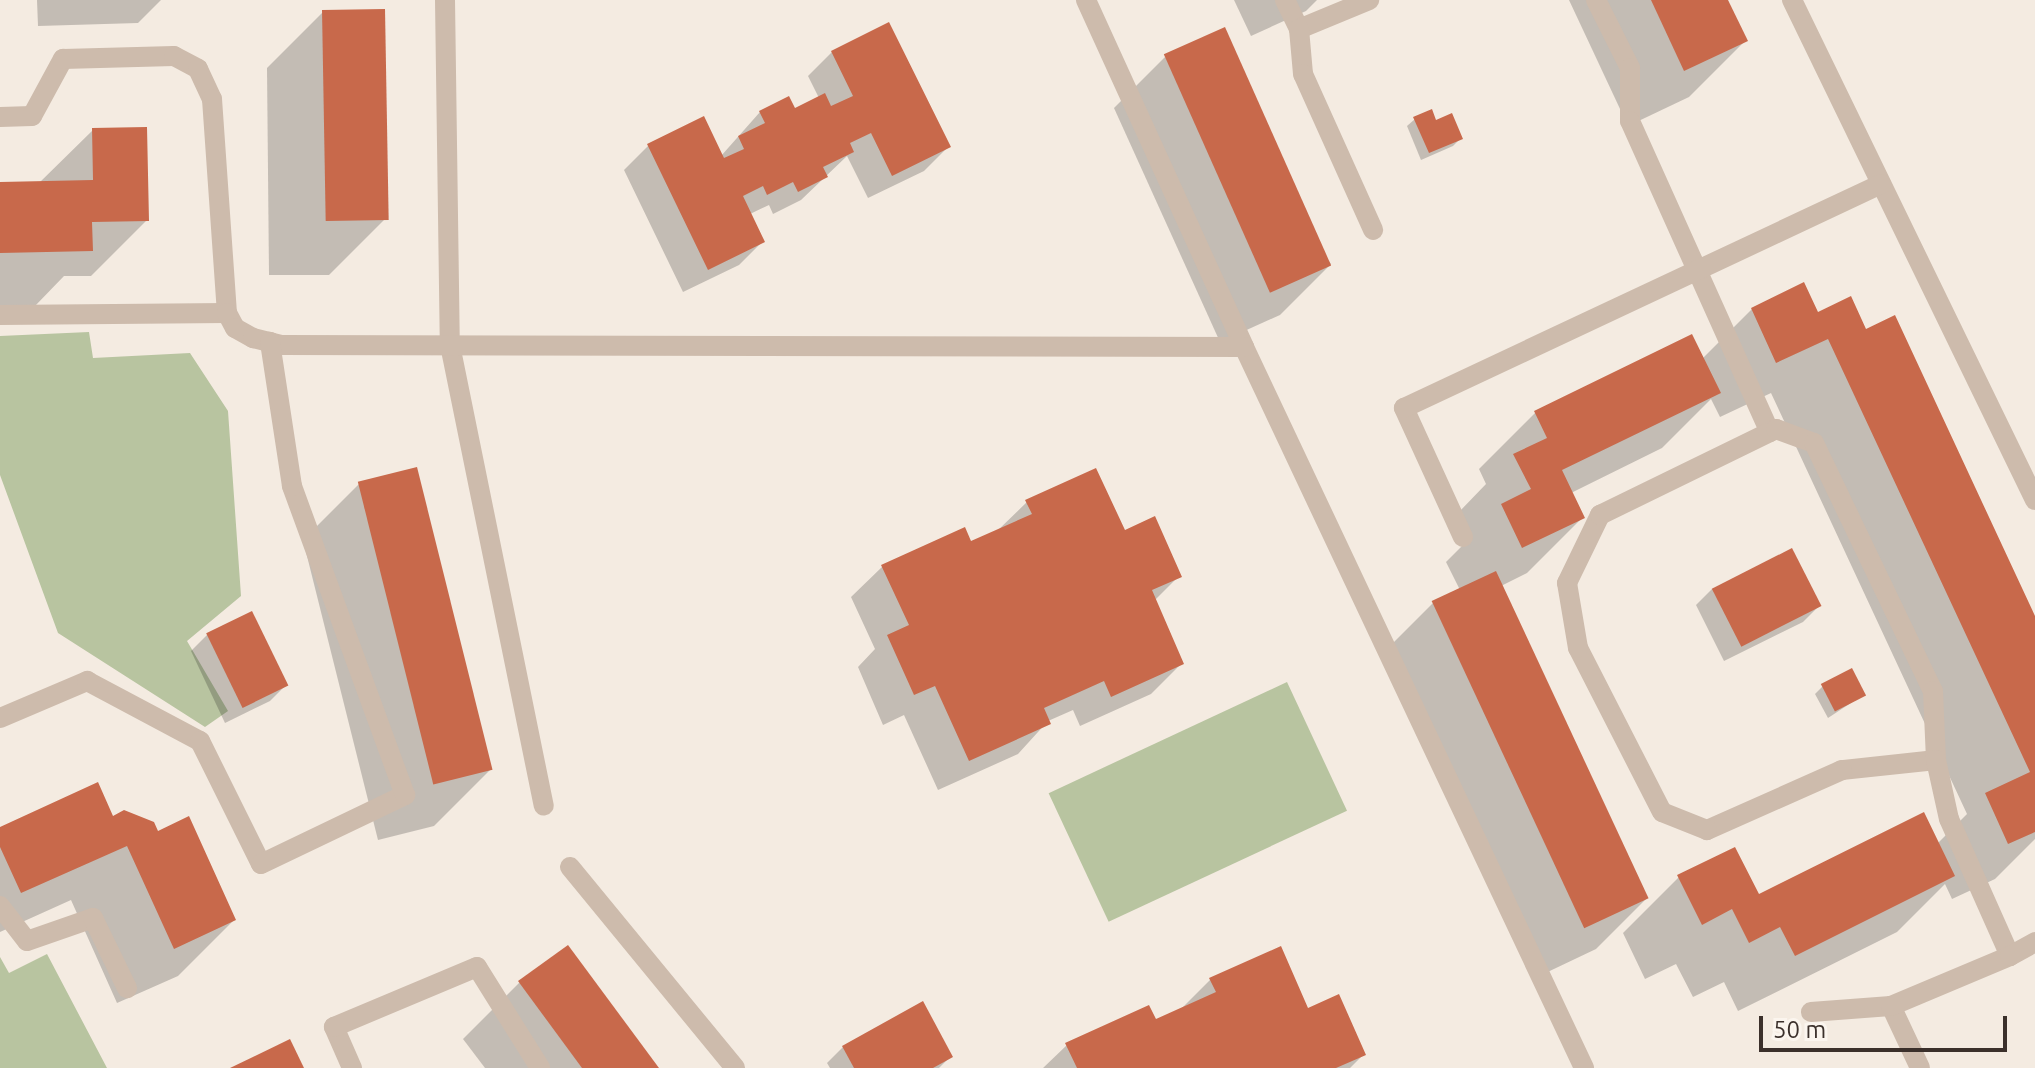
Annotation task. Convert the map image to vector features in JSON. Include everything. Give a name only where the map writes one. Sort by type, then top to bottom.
[{"type":"lane","points":[[445,0],[450,345],[544,806]]},
{"type":"lane","points":[[1086,0],[1244,347],[1584,1068]]},
{"type":"lane","points":[[1285,0],[1299,29],[1303,74],[1373,230]]},
{"type":"lane","points":[[1299,29],[1369,0]]},
{"type":"lane","points":[[1596,0],[1630,68],[1630,121],[1770,432]]},
{"type":"lane","points":[[1792,0],[2035,500]]},
{"type":"lane","points":[[0,117],[32,116],[63,59],[174,56],[198,69],[212,99],[227,313],[235,328],[253,338],[270,342],[1244,347]]},
{"type":"lane","points":[[1463,537],[1404,408],[1881,184]]},
{"type":"lane","points":[[0,315],[227,313]]},
{"type":"lane","points":[[0,718],[87,681],[200,741],[261,864],[405,795],[292,486],[270,342]]},
{"type":"lane","points":[[1936,760],[1842,770],[1707,830],[1662,812],[1578,648],[1567,583],[1600,515],[1776,429],[1814,443],[1933,691],[1936,760],[1949,819],[2010,956]]},
{"type":"lane","points":[[570,867],[735,1068]]},
{"type":"lane","points":[[0,906],[27,941],[93,918],[127,988]]},
{"type":"lane","points":[[1811,1012],[1891,1006],[2010,956],[2035,942]]},
{"type":"lane","points":[[352,1068],[334,1027],[477,967],[540,1068]]},
{"type":"lane","points":[[1891,1006],[1920,1068]]},
{"type":"green space","points":[[89,332],[93,358],[190,353],[228,411],[241,596],[187,641],[228,711],[205,727],[58,633],[0,475],[0,336]]},
{"type":"green space","points":[[1287,682],[1347,811],[1109,922],[1049,793]]},
{"type":"green space","points":[[47,954],[107,1068],[0,1068],[0,957],[9,973]]},
{"type":"building","points":[[1651,0],[1728,0],[1748,41],[1684,71]]},
{"type":"building","points":[[385,9],[389,220],[326,221],[322,10]]},
{"type":"building","points":[[889,22],[951,147],[892,176],[871,133],[850,143],[854,152],[823,167],[828,177],[798,192],[793,182],[767,195],[763,186],[743,196],[765,242],[708,270],[647,144],[704,116],[724,158],[744,149],[738,136],[765,123],[759,111],[789,96],[795,108],[825,93],[831,106],[853,96],[831,51]]},
{"type":"building","points":[[1225,27],[1331,265],[1270,293],[1164,54]]},
{"type":"building","points":[[1432,109],[1436,120],[1452,113],[1463,139],[1429,153],[1413,117]]},
{"type":"building","points":[[147,127],[149,221],[92,222],[93,251],[0,253],[0,182],[93,180],[92,128]]},
{"type":"building","points":[[1804,282],[1818,312],[1851,296],[1866,329],[1895,315],[2035,616],[2035,832],[2008,844],[1985,793],[2030,772],[1828,339],[1776,363],[1751,308]]},
{"type":"building","points":[[1692,334],[1721,393],[1562,470],[1585,518],[1522,548],[1501,504],[1531,489],[1513,454],[1547,438],[1534,411]]},
{"type":"building","points":[[417,467],[492,770],[433,784],[358,482]]},
{"type":"building","points":[[1096,468],[1125,530],[1155,516],[1182,577],[1152,590],[1184,664],[1111,697],[1104,681],[1044,708],[1051,724],[969,761],[935,686],[914,695],[887,635],[909,625],[881,565],[965,527],[971,541],[1032,514],[1025,500]]},
{"type":"building","points":[[1792,548],[1822,606],[1741,647],[1712,589]]},
{"type":"building","points":[[1496,571],[1649,898],[1584,928],[1432,601]]},
{"type":"building","points":[[252,611],[288,686],[243,708],[206,633]]},
{"type":"building","points":[[1852,668],[1866,696],[1835,712],[1821,684]]},
{"type":"building","points":[[98,782],[113,816],[124,810],[154,822],[158,831],[189,816],[236,920],[174,949],[127,846],[21,893],[0,847],[0,827]]},
{"type":"building","points":[[1924,812],[1955,876],[1795,956],[1780,927],[1749,943],[1732,909],[1702,925],[1677,875],[1735,847],[1759,894]]},
{"type":"building","points":[[568,945],[659,1068],[582,1068],[518,981]]},
{"type":"building","points":[[1281,946],[1308,1008],[1339,994],[1366,1055],[1336,1068],[1077,1068],[1065,1043],[1149,1005],[1156,1019],[1216,992],[1209,978]]},
{"type":"building","points":[[923,1001],[953,1057],[933,1068],[854,1068],[842,1046]]},
{"type":"building","points":[[290,1039],[304,1068],[230,1068]]}]
